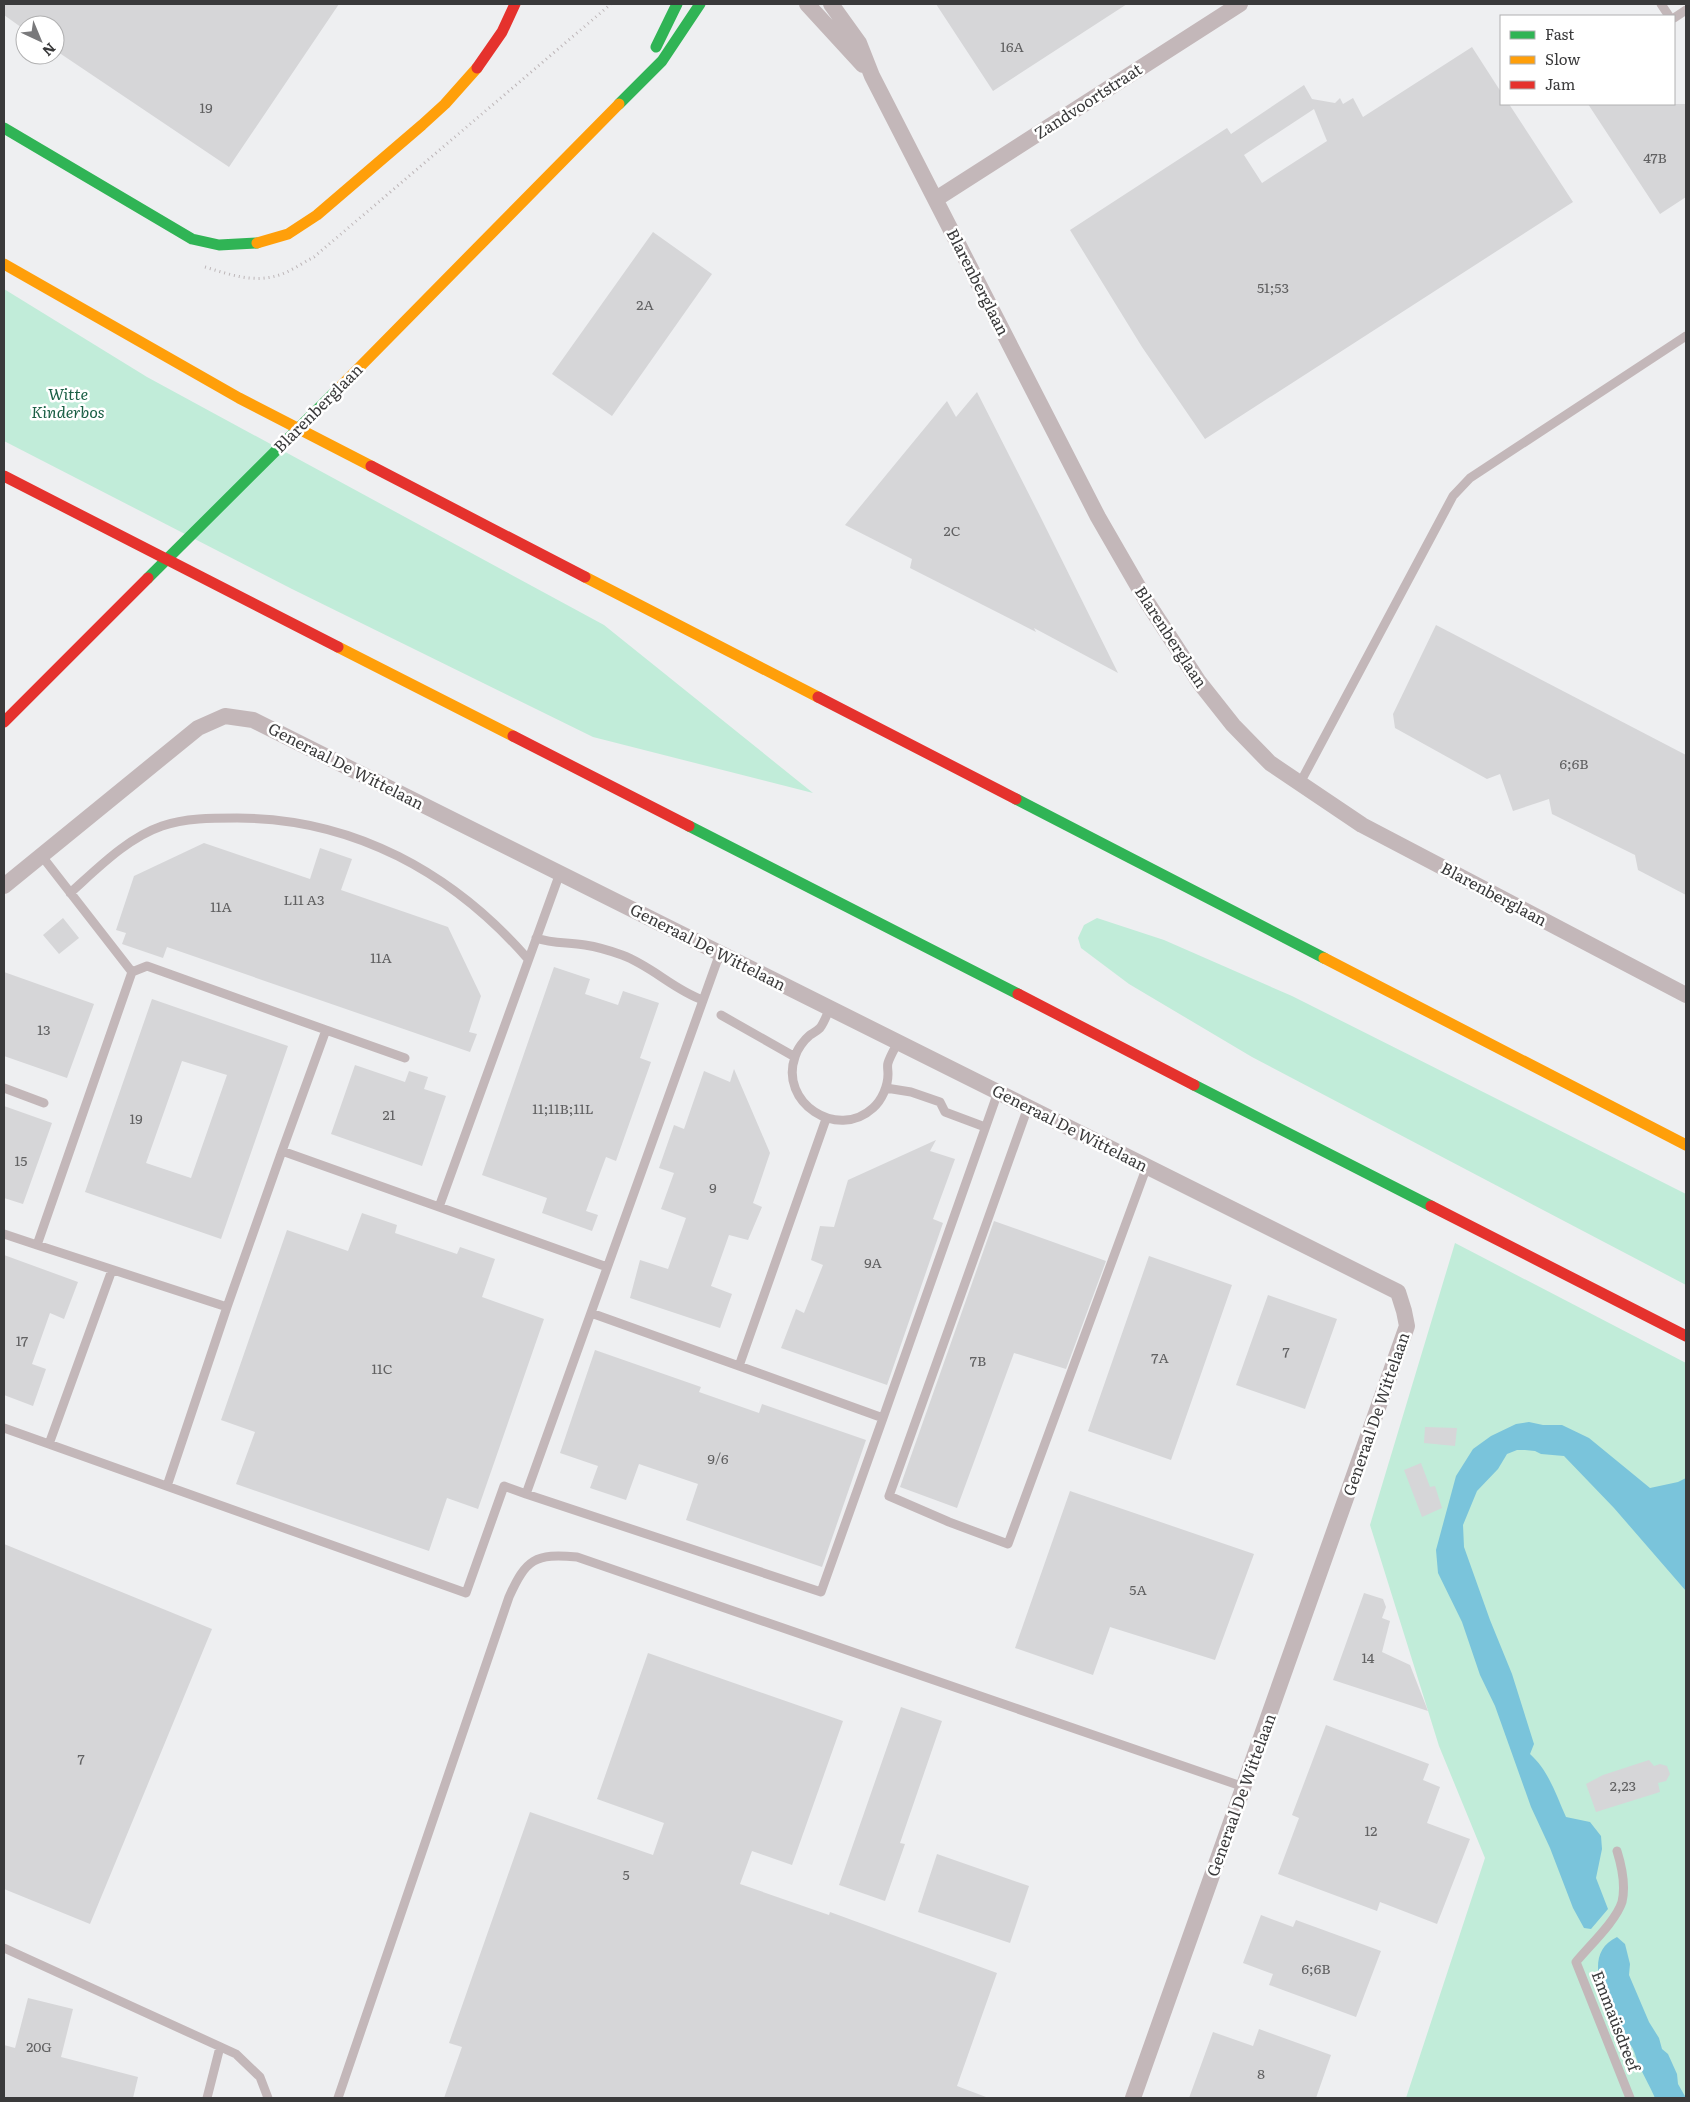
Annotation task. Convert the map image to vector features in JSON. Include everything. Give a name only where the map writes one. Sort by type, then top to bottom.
[{"type":"main road","points":[[4,128],[172,229],[199,242],[225,246],[253,244],[279,238],[306,222],[429,119],[472,76],[494,46],[515,4]]},
{"type":"main road","name":"Blarenberglaan","points":[[630,92],[652,55],[677,4]]},
{"type":"main road","name":"Blarenberglaan","points":[[4,722],[346,381],[662,61],[700,4]]},
{"type":"main road","points":[[4,264],[239,398],[1686,1145]]},
{"type":"main road","points":[[4,476],[1686,1336]]},
{"type":"street","name":"Blarenberglaan","points":[[807,4],[872,76]]},
{"type":"street","name":"Blarenberglaan","points":[[832,4],[859,43],[872,76],[1098,517],[1147,602],[1199,682],[1233,725],[1270,763],[1362,825],[1686,995]]},
{"type":"street","name":"Zandvoortstraat","points":[[936,199],[1240,4]]},
{"type":"street","name":"Generaal De Wittelaan","points":[[4,886],[198,728],[225,716],[253,720],[1398,1292],[1407,1326],[1133,2098]]},
{"type":"lane","points":[[1661,4],[1668,15]]},
{"type":"lane","points":[[1675,17],[1686,10]]},
{"type":"lane","points":[[1300,784],[1453,496],[1478,472],[1686,336]]},
{"type":"lane","points":[[70,893],[100,866],[135,840],[162,826],[192,820],[222,818],[282,821],[342,833],[409,861],[458,892],[483,912],[528,959]]},
{"type":"lane","points":[[41,856],[132,972]]},
{"type":"lane","points":[[439,1207],[560,873]]},
{"type":"lane","points":[[536,938],[550,942],[585,945],[624,956],[657,972],[689,995],[703,1000]]},
{"type":"lane","points":[[526,1494],[720,953]]},
{"type":"lane","points":[[37,1245],[132,972],[147,966],[405,1058]]},
{"type":"lane","points":[[830,1008],[820,1029],[809,1036],[795,1056],[793,1076],[797,1094],[810,1109],[826,1119],[851,1120],[873,1108],[886,1088],[889,1076],[888,1063],[898,1042]]},
{"type":"lane","points":[[721,1015],[795,1056]]},
{"type":"lane","points":[[167,1486],[227,1307],[326,1030]]},
{"type":"lane","points":[[4,1088],[44,1103]]},
{"type":"lane","points":[[886,1088],[911,1092],[940,1102],[945,1112],[985,1127]]},
{"type":"lane","points":[[4,1428],[466,1593],[504,1486],[821,1592],[998,1092]]},
{"type":"lane","points":[[1028,1107],[889,1496],[949,1522],[1008,1544],[1148,1166]]},
{"type":"lane","points":[[739,1366],[826,1119]]},
{"type":"lane","points":[[282,1152],[607,1267]]},
{"type":"lane","points":[[4,1234],[227,1307]]},
{"type":"lane","points":[[49,1444],[112,1270]]},
{"type":"lane","points":[[590,1313],[883,1418]]},
{"type":"lane","points":[[338,2098],[509,1597],[520,1573],[535,1560],[557,1555],[577,1557],[1244,1787]]},
{"type":"lane","name":"Emmaüsdreef","points":[[1618,1851],[1624,1873],[1622,1902],[1614,1917],[1576,1962],[1630,2098]]},
{"type":"lane","points":[[4,1948],[236,2054],[260,2077],[268,2098]]},
{"type":"lane","points":[[207,2098],[220,2047]]},
{"type":"path","points":[[202,267],[260,280],[283,274],[314,257],[611,4]]},
{"type":"green space","name":"Witte Kinderbos","points":[[4,289],[147,377],[604,625],[813,793],[593,737],[292,589],[4,441]]},
{"type":"green space","points":[[1097,918],[1164,940],[1292,996],[1686,1194],[1686,1285],[1252,1057],[1129,984],[1081,948],[1078,938],[1084,925]]},
{"type":"green space","points":[[1455,1243],[1686,1363],[1686,2098],[1406,2098],[1485,1858],[1439,1746],[1370,1525]]},
{"type":"water","points":[[1529,1422],[1543,1425],[1562,1425],[1589,1438],[1650,1488],[1678,1482],[1686,1478],[1686,1591],[1614,1508],[1564,1456],[1541,1454],[1525,1450],[1517,1450],[1507,1454],[1498,1469],[1477,1491],[1463,1525],[1464,1547],[1512,1674],[1534,1744],[1530,1754],[1547,1776],[1566,1817],[1590,1822],[1601,1836],[1602,1849],[1596,1878],[1608,1909],[1591,1929],[1584,1928],[1573,1908],[1550,1848],[1531,1807],[1495,1706],[1480,1675],[1462,1622],[1438,1573],[1436,1550],[1456,1476],[1473,1449],[1491,1436],[1516,1424]]},
{"type":"water","points":[[1617,1937],[1625,1944],[1630,1964],[1629,1975],[1649,2022],[1659,2038],[1662,2049],[1668,2054],[1677,2074],[1678,2084],[1686,2098],[1655,2098],[1633,2049],[1609,2007],[1602,1990],[1599,1959],[1604,1947]]},
{"type":"building","points":[[4,4],[339,4],[229,167],[65,57],[65,15],[15,15],[15,23],[4,15]]},
{"type":"building","points":[[936,4],[1127,4],[993,91]]},
{"type":"building","points":[[1472,47],[1500,90],[1500,105],[1510,105],[1573,202],[1205,439],[1142,347],[1070,230],[1227,128],[1231,134],[1304,85],[1312,99],[1335,103],[1340,98],[1343,104],[1353,98],[1363,117]],"holes":[[[1314,109],[1327,141],[1262,183],[1244,155]]]},
{"type":"building","points":[[1686,104],[1686,197],[1660,214],[1589,105]]},
{"type":"building","points":[[653,232],[712,274],[612,416],[552,374]]},
{"type":"building","points":[[977,392],[1118,673],[1034,628],[1036,632],[910,568],[912,559],[845,525],[947,401],[956,417]]},
{"type":"building","points":[[1436,625],[1686,755],[1686,895],[1638,870],[1635,855],[1552,814],[1549,799],[1513,811],[1500,774],[1487,779],[1395,728],[1393,714]]},
{"type":"building","points":[[204,843],[310,879],[320,848],[352,859],[341,890],[448,927],[481,996],[469,1032],[477,1034],[470,1052],[167,947],[163,958],[122,944],[126,933],[116,930],[134,876]]},
{"type":"building","points":[[63,918],[79,938],[59,954],[43,935]]},
{"type":"building","points":[[554,967],[590,979],[585,994],[618,1005],[623,991],[659,1003],[640,1058],[651,1062],[616,1161],[606,1157],[586,1211],[598,1215],[592,1231],[542,1213],[547,1198],[482,1175]]},
{"type":"building","points":[[4,972],[94,1004],[67,1078],[4,1056]]},
{"type":"building","points":[[152,999],[288,1046],[221,1239],[85,1192]],"holes":[[[182,1061],[227,1075],[191,1178],[146,1163]]]},
{"type":"building","points":[[355,1065],[405,1082],[409,1071],[428,1077],[424,1089],[446,1096],[422,1166],[331,1134]]},
{"type":"building","points":[[734,1069],[770,1153],[753,1203],[762,1207],[748,1240],[729,1235],[711,1286],[732,1294],[720,1328],[630,1298],[640,1260],[668,1269],[686,1218],[661,1209],[674,1173],[659,1168],[674,1125],[684,1129],[704,1071],[730,1082]]},
{"type":"building","points":[[4,1106],[52,1123],[23,1204],[4,1198]]},
{"type":"building","points":[[936,1140],[930,1151],[955,1159],[933,1219],[943,1223],[887,1385],[781,1348],[796,1309],[804,1313],[823,1265],[811,1260],[820,1226],[834,1227],[848,1180]]},
{"type":"building","points":[[362,1213],[397,1225],[395,1233],[457,1254],[460,1247],[495,1259],[482,1297],[544,1319],[478,1509],[447,1498],[429,1551],[236,1484],[255,1432],[221,1420],[287,1230],[348,1251]]},
{"type":"building","points":[[994,1221],[1106,1261],[1066,1369],[1014,1353],[957,1508],[900,1487]]},
{"type":"building","points":[[4,1255],[78,1282],[64,1319],[50,1313],[32,1364],[46,1369],[33,1406],[4,1395]]},
{"type":"building","points":[[1149,1256],[1232,1285],[1171,1460],[1088,1431]]},
{"type":"building","points":[[1268,1295],[1337,1319],[1305,1409],[1236,1385]]},
{"type":"building","points":[[595,1350],[701,1387],[699,1392],[759,1413],[762,1404],[866,1440],[822,1567],[686,1520],[698,1484],[639,1464],[626,1500],[590,1488],[598,1466],[560,1453]]},
{"type":"building","points":[[1425,1427],[1457,1428],[1455,1446],[1424,1443]]},
{"type":"building","points":[[1421,1463],[1430,1487],[1435,1486],[1442,1508],[1422,1517],[1404,1470]]},
{"type":"building","points":[[1070,1491],[1254,1554],[1215,1660],[1110,1627],[1093,1675],[1015,1648]]},
{"type":"building","points":[[4,1544],[212,1629],[90,1924],[4,1889]]},
{"type":"building","points":[[1364,1593],[1383,1599],[1386,1607],[1382,1618],[1390,1621],[1382,1652],[1410,1665],[1428,1711],[1333,1680]]},
{"type":"building","points":[[648,1653],[843,1721],[792,1865],[752,1851],[740,1884],[829,1915],[830,1912],[997,1973],[957,2086],[986,2098],[444,2098],[462,2047],[449,2043],[530,1812],[653,1855],[664,1823],[597,1799]]},
{"type":"building","points":[[901,1707],[942,1721],[900,1843],[905,1844],[885,1901],[839,1885]]},
{"type":"building","points":[[1326,1725],[1429,1764],[1423,1780],[1440,1787],[1427,1823],[1470,1839],[1437,1924],[1380,1902],[1377,1911],[1278,1874],[1299,1818],[1292,1815]]},
{"type":"building","points":[[1649,1760],[1654,1766],[1660,1764],[1667,1766],[1670,1774],[1666,1781],[1658,1783],[1660,1792],[1596,1812],[1586,1784],[1603,1775]]},
{"type":"building","points":[[937,1854],[1029,1886],[1010,1943],[918,1912]]},
{"type":"building","points":[[1261,1915],[1293,1927],[1296,1920],[1381,1951],[1356,2017],[1269,1985],[1273,1974],[1243,1963]]},
{"type":"building","points":[[28,1998],[73,2009],[61,2057],[138,2077],[133,2098],[4,2098],[4,2045],[15,2048]]},
{"type":"building","points":[[1259,2029],[1331,2055],[1316,2098],[1189,2098],[1213,2032],[1253,2046]]},
{"type":"traffic: fast","points":[[656,47],[677,4]]},
{"type":"traffic: fast","points":[[619,104],[662,61],[700,4]]},
{"type":"traffic: fast","points":[[4,128],[192,239],[219,245],[257,243]]},
{"type":"traffic: fast","points":[[148,578],[339,388]]},
{"type":"traffic: fast","points":[[1016,799],[1324,958]]},
{"type":"traffic: fast","points":[[689,826],[1018,994]]},
{"type":"traffic: fast","points":[[1194,1085],[1431,1206]]},
{"type":"traffic: slow","points":[[257,243],[288,234],[317,215],[445,104],[477,68]]},
{"type":"traffic: slow","points":[[339,388],[619,104]]},
{"type":"traffic: slow","points":[[4,264],[239,398],[371,466]]},
{"type":"traffic: slow","points":[[585,577],[818,697]]},
{"type":"traffic: slow","points":[[338,647],[513,736]]},
{"type":"traffic: slow","points":[[1324,958],[1686,1145]]},
{"type":"traffic: jam","points":[[477,68],[502,32],[515,4]]},
{"type":"traffic: jam","points":[[371,466],[585,577]]},
{"type":"traffic: jam","points":[[4,476],[338,647]]},
{"type":"traffic: jam","points":[[4,722],[148,578]]},
{"type":"traffic: jam","points":[[818,697],[1016,799]]},
{"type":"traffic: jam","points":[[513,736],[689,826]]},
{"type":"traffic: jam","points":[[1018,994],[1194,1085]]},
{"type":"traffic: jam","points":[[1431,1206],[1686,1336]]}]
